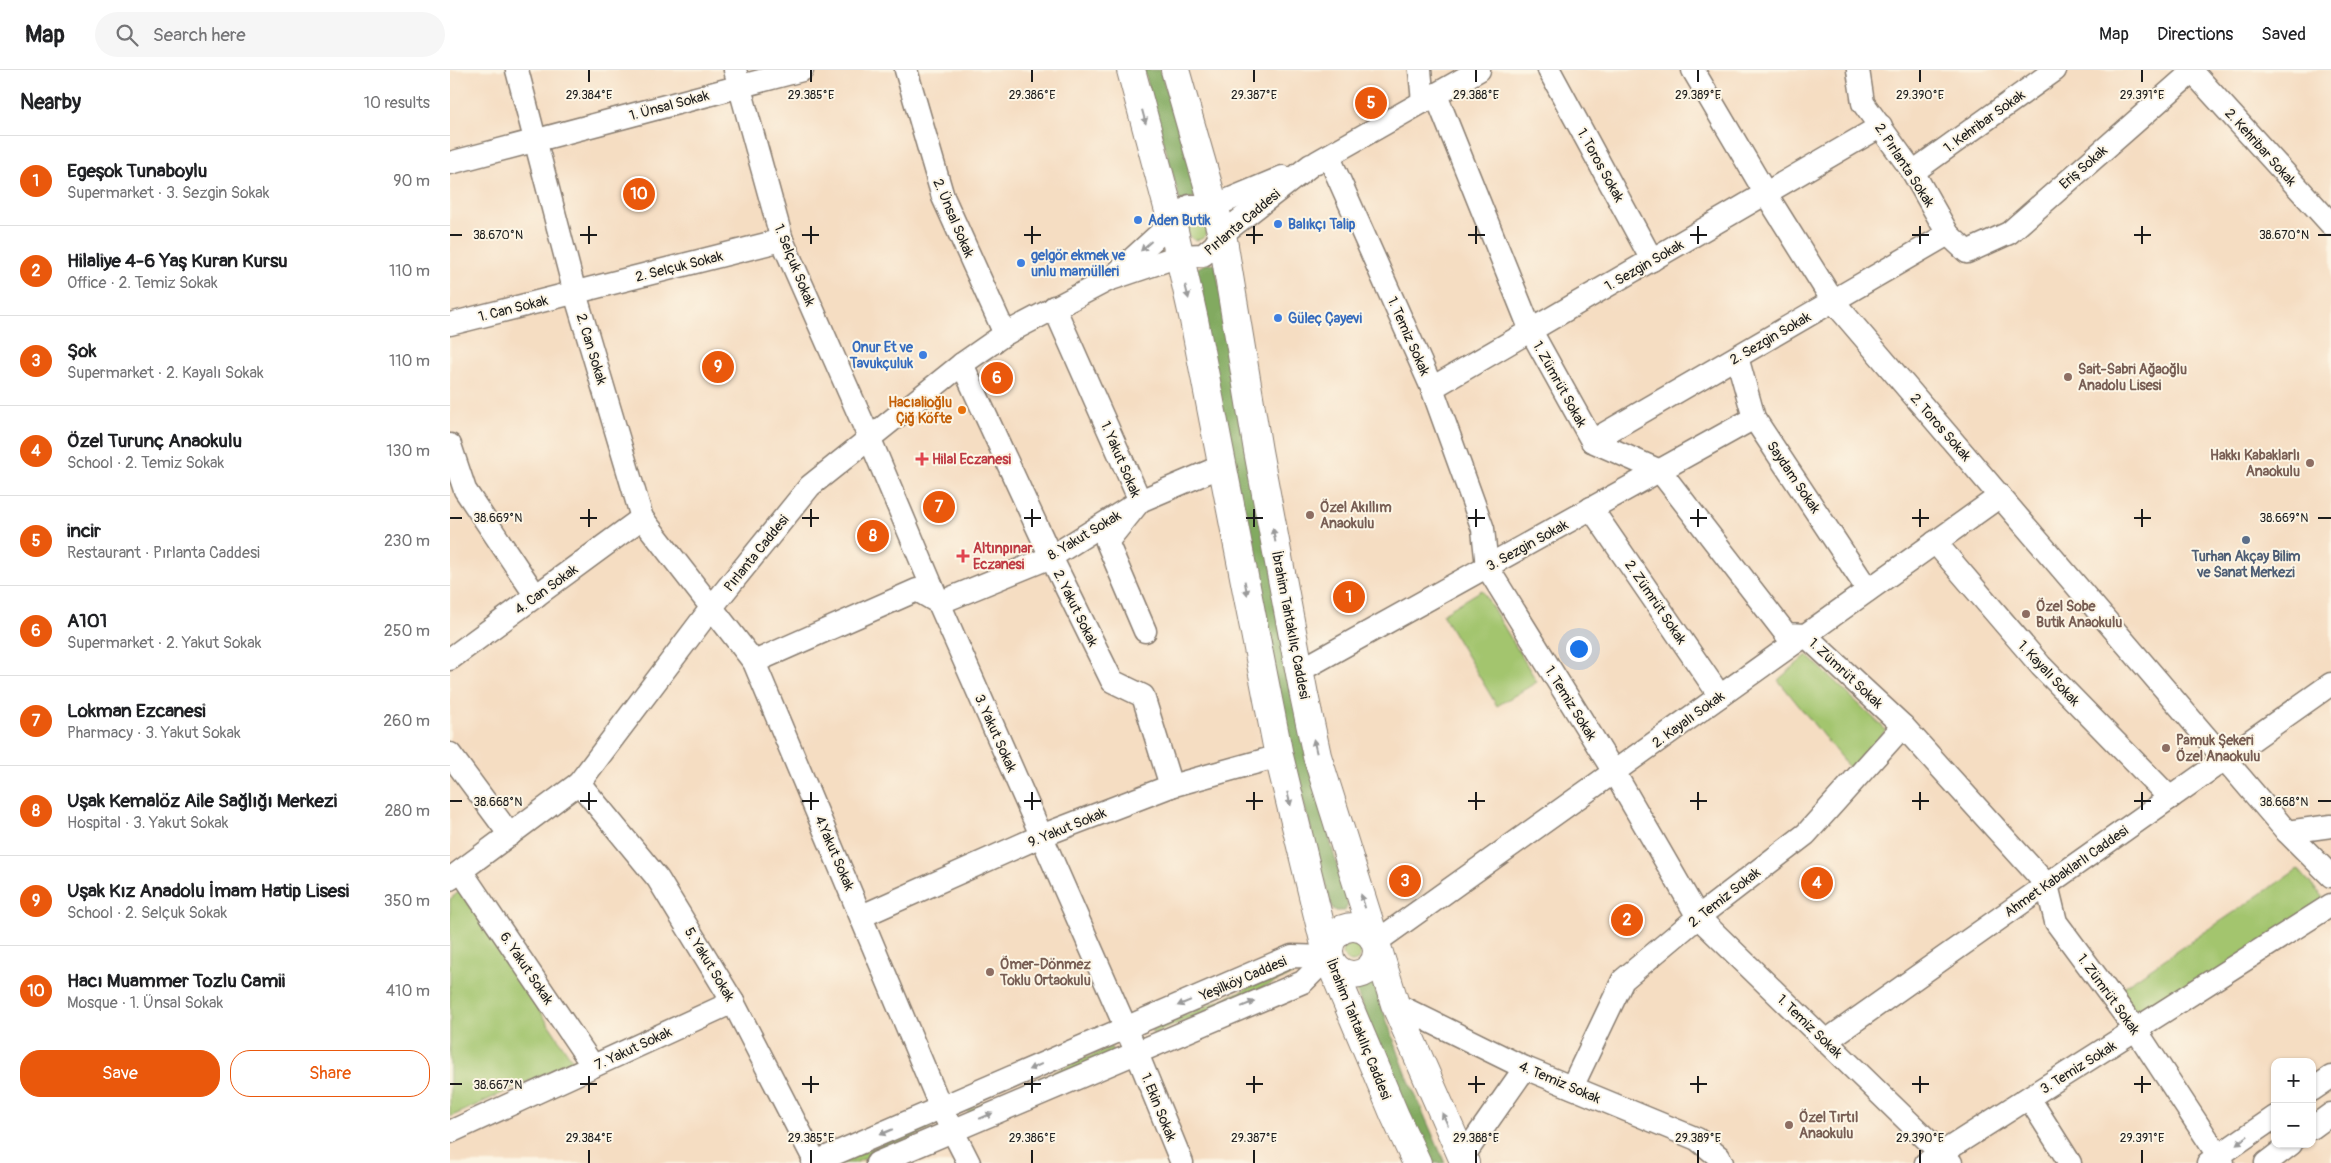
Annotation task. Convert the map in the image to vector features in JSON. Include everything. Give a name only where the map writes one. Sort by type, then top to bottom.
[{"type":"main road","name":"İbrahim Tahtakılıç Caddesi","points":[[1131,70],[1172,222],[1178,256],[1194,320],[1279,756],[1328,957],[1395,1116],[1417,1163]]},
{"type":"main road","name":"İbrahim Tahtakılıç Caddesi","points":[[1175,70],[1222,234],[1258,451],[1299,671],[1317,756],[1395,1004],[1463,1160]]},
{"type":"main road","points":[[1328,957],[1330,943],[1334,936],[1340,930],[1348,927],[1365,929],[1376,942]]},
{"type":"street","name":"2. Can Sokak","points":[[517,70],[575,293],[642,518],[712,607]]},
{"type":"street","name":"1. Ünsal Sokak","points":[[450,164],[536,141],[737,78],[802,70]]},
{"type":"street","name":"2. Ünsal Sokak","points":[[906,70],[943,197],[1005,334]]},
{"type":"street","name":"1. Zümrüt Sokak","points":[[1420,70],[1429,99],[1531,331],[1592,441],[1660,471],[1786,634],[1805,635],[1903,726],[2047,885],[2056,922],[2136,1030],[2216,1161]]},
{"type":"street","name":"Pırlanta Caddesi","points":[[1108,280],[1190,206],[1214,206],[1320,161],[1480,70]]},
{"type":"street","name":"1. Toros Sokak","points":[[1549,70],[1652,260]]},
{"type":"street","name":"2. Toros Sokak","points":[[1693,70],[1766,194],[1833,301],[2226,758],[2287,832],[2331,876]]},
{"type":"street","name":"2. Pırlanta Sokak","points":[[1858,70],[1863,103],[1913,172],[1948,234],[1967,252]]},
{"type":"street","name":"1. Kehribar Sokak","points":[[1913,172],[2055,70]]},
{"type":"street","name":"2. Kehribar Sokak","points":[[2191,71],[2329,220]]},
{"type":"street","name":"Eriş Sokak","points":[[1967,252],[2008,233],[2191,71]]},
{"type":"street","name":"1. Selçuk Sokak","points":[[737,78],[782,240],[869,437]]},
{"type":"street","name":"1. Sezgin Sokak","points":[[1432,388],[1881,126]]},
{"type":"street","name":"Pırlanta Caddesi","points":[[456,875],[579,783],[712,607],[810,486],[869,437],[962,364],[1005,334],[1054,307],[1108,280],[1178,256],[1203,255],[1214,246],[1222,234],[1320,161]]},
{"type":"street","name":"1. Temiz Sokak","points":[[1320,161],[1432,388],[1483,529],[1487,567],[1614,772],[1698,917],[1826,1041],[1939,1160]]},
{"type":"street","name":"2. Sezgin Sokak","points":[[1592,441],[1948,234]]},
{"type":"street","name":"2. Selçuk Sokak","points":[[575,293],[782,240]]},
{"type":"street","name":"1. Can Sokak","points":[[450,324],[575,293]]},
{"type":"street","name":"1. Yakut Sokak","points":[[1054,307],[1140,501],[1107,542],[1145,631]]},
{"type":"street","name":"Saydam Sokak","points":[[1737,357],[1754,418],[1868,590]]},
{"type":"street","name":"2. Yakut Sokak","points":[[962,364],[1051,557],[1112,681],[1144,696],[1171,786]]},
{"type":"street","name":"3. Sezgin Sokak","points":[[1299,671],[1754,418]]},
{"type":"street","name":"3. Yakut Sokak","points":[[869,437],[939,603],[1126,1028]]},
{"type":"street","points":[[450,445],[465,490],[536,596]]},
{"type":"street","name":"8. Yakut Sokak","points":[[939,603],[1051,557],[1140,501],[1222,466]]},
{"type":"street","name":"2. Kayalı Sokak","points":[[1376,942],[2000,496]]},
{"type":"street","name":"2. Zümrüt Sokak","points":[[1592,508],[1720,696]]},
{"type":"street","name":"4. Can Sokak","points":[[450,660],[642,518]]},
{"type":"street","name":"1. Kayalı Sokak","points":[[1935,542],[2041,666],[2170,798]]},
{"type":"street","points":[[754,662],[917,590],[939,603]]},
{"type":"street","name":"4.Yakut Sokak","points":[[712,607],[754,662],[942,1108],[954,1129],[969,1163]]},
{"type":"street","name":"Ahmet Kabaklarlı Caddesi","points":[[1826,1041],[2331,684]]},
{"type":"street","name":"2. Temiz Sokak","points":[[1572,1087],[1623,980],[1698,917],[1806,834],[1903,726]]},
{"type":"street","points":[[450,754],[510,836]]},
{"type":"street","name":"9. Yakut Sokak","points":[[862,916],[1041,836],[1171,786],[1279,756]]},
{"type":"street","name":"5. Yakut Sokak","points":[[579,783],[658,879],[734,1002],[815,1163]]},
{"type":"street","points":[[2287,832],[2331,826]]},
{"type":"street","name":"6. Yakut Sokak","points":[[456,875],[593,1066]]},
{"type":"street","name":"3. Temiz Sokak","points":[[1939,1160],[2029,1098],[2331,906]]},
{"type":"street","name":"Yeşilköy Caddesi","points":[[815,1163],[1292,956],[1328,957]]},
{"type":"street","name":"Yeşilköy Caddesi","points":[[877,1163],[1136,1051],[1303,982],[1328,957]]},
{"type":"street","name":"7. Yakut Sokak","points":[[450,1132],[734,1002]]},
{"type":"street","name":"4. Temiz Sokak","points":[[1395,1004],[1525,1068],[1697,1139],[1719,1157],[1722,1163]]},
{"type":"street","name":"1. Ekin Sokak","points":[[1126,1028],[1182,1163]]},
{"type":"street","points":[[1463,1160],[1525,1068]]},
{"type":"street","points":[[2316,1087],[2331,1077]]},
{"type":"street","points":[[2029,1098],[2070,1163]]},
{"type":"street","points":[[2216,1161],[2271,1120]]},
{"type":"street","points":[[2266,1163],[2286,1148]]},
{"type":"green space","points":[[1144,70],[1160,70],[1199,196],[1180,201]]},
{"type":"green space","points":[[1197,220],[1204,223],[1207,230],[1204,237],[1197,240],[1190,237],[1187,230],[1190,223]]},
{"type":"green space","points":[[1205,264],[1215,264],[1307,757],[1348,905],[1345,911],[1334,911],[1332,907],[1290,753],[1194,270]]},
{"type":"green space","points":[[1482,590],[1537,682],[1497,706],[1442,614]]},
{"type":"green space","points":[[1807,655],[1886,730],[1851,770],[1778,680]]},
{"type":"green space","points":[[2298,869],[2325,900],[2141,1024],[2119,990]]},
{"type":"green space","points":[[460,891],[573,1061],[450,1117],[450,899]]},
{"type":"green space","points":[[1348,944],[1356,944],[1361,949],[1359,960],[1348,962],[1343,957],[1343,949]]},
{"type":"green space","points":[[1292,969],[1294,974],[1153,1034],[1151,1030]]},
{"type":"green space","points":[[1361,978],[1372,980],[1407,1076],[1445,1163],[1427,1163],[1355,988]]},
{"type":"green space","points":[[1111,1047],[1113,1052],[969,1114],[967,1110]]},
{"type":"green space","points":[[929,1123],[931,1129],[855,1163],[838,1163]]},
{"type":"place","name":"incir","points":[[1371,103]]},
{"type":"place","name":"Hacı Muammer Tozlu Camii","points":[[639,194]]},
{"type":"place","name":"Aden Butik","points":[[1138,220]]},
{"type":"place","name":"Balıkçı Talip","points":[[1278,224]]},
{"type":"place","name":"gelgör ekmek ve unlu mamülleri","points":[[1021,263]]},
{"type":"place","name":"Güleç Çayevi","points":[[1278,318]]},
{"type":"place","name":"Onur Et ve Tavukçuluk","points":[[923,355]]},
{"type":"place","name":"Uşak Kız Anadolu İmam Hatip Lisesi","points":[[718,367]]},
{"type":"place","name":"Sait-Sabri Ağaoğlu Anadolu Lisesi","points":[[2068,377]]},
{"type":"place","name":"A101","points":[[997,378]]},
{"type":"place","name":"Hacıalioğlu Çiğ Köfte","points":[[962,410]]},
{"type":"place","name":"Hilal Eczanesi","points":[[922,459]]},
{"type":"place","name":"Hakkı Kabaklarlı Anaokulu","points":[[2310,463]]},
{"type":"place","name":"Lokman Ezcanesi","points":[[939,507]]},
{"type":"place","name":"Özel Akıllım Anaokulu","points":[[1310,515]]},
{"type":"place","name":"Uşak Kemalöz Aile Sağlığı Merkezi","points":[[873,536]]},
{"type":"place","name":"Turhan Akçay Bilim ve Sanat Merkezi","points":[[2246,540]]},
{"type":"place","name":"Altınpınar Eczanesi","points":[[963,556]]},
{"type":"place","name":"Egeşok Tunaboylu","points":[[1349,597]]},
{"type":"place","name":"Özel Sobe Butik Anaokulu","points":[[2026,614]]},
{"type":"place","name":"Pamuk Şekeri Özel Anaokulu","points":[[2166,748]]},
{"type":"place","name":"Şok","points":[[1405,881]]},
{"type":"place","name":"Özel Turunç Anaokulu","points":[[1817,883]]},
{"type":"place","name":"Hilaliye 4-6 Yaş Kuran Kursu","points":[[1627,920]]},
{"type":"place","name":"Ömer-Dönmez Toklu Ortaokulu","points":[[990,972]]},
{"type":"place","name":"Özel Tırtıl Anaokulu","points":[[1789,1125]]}]
